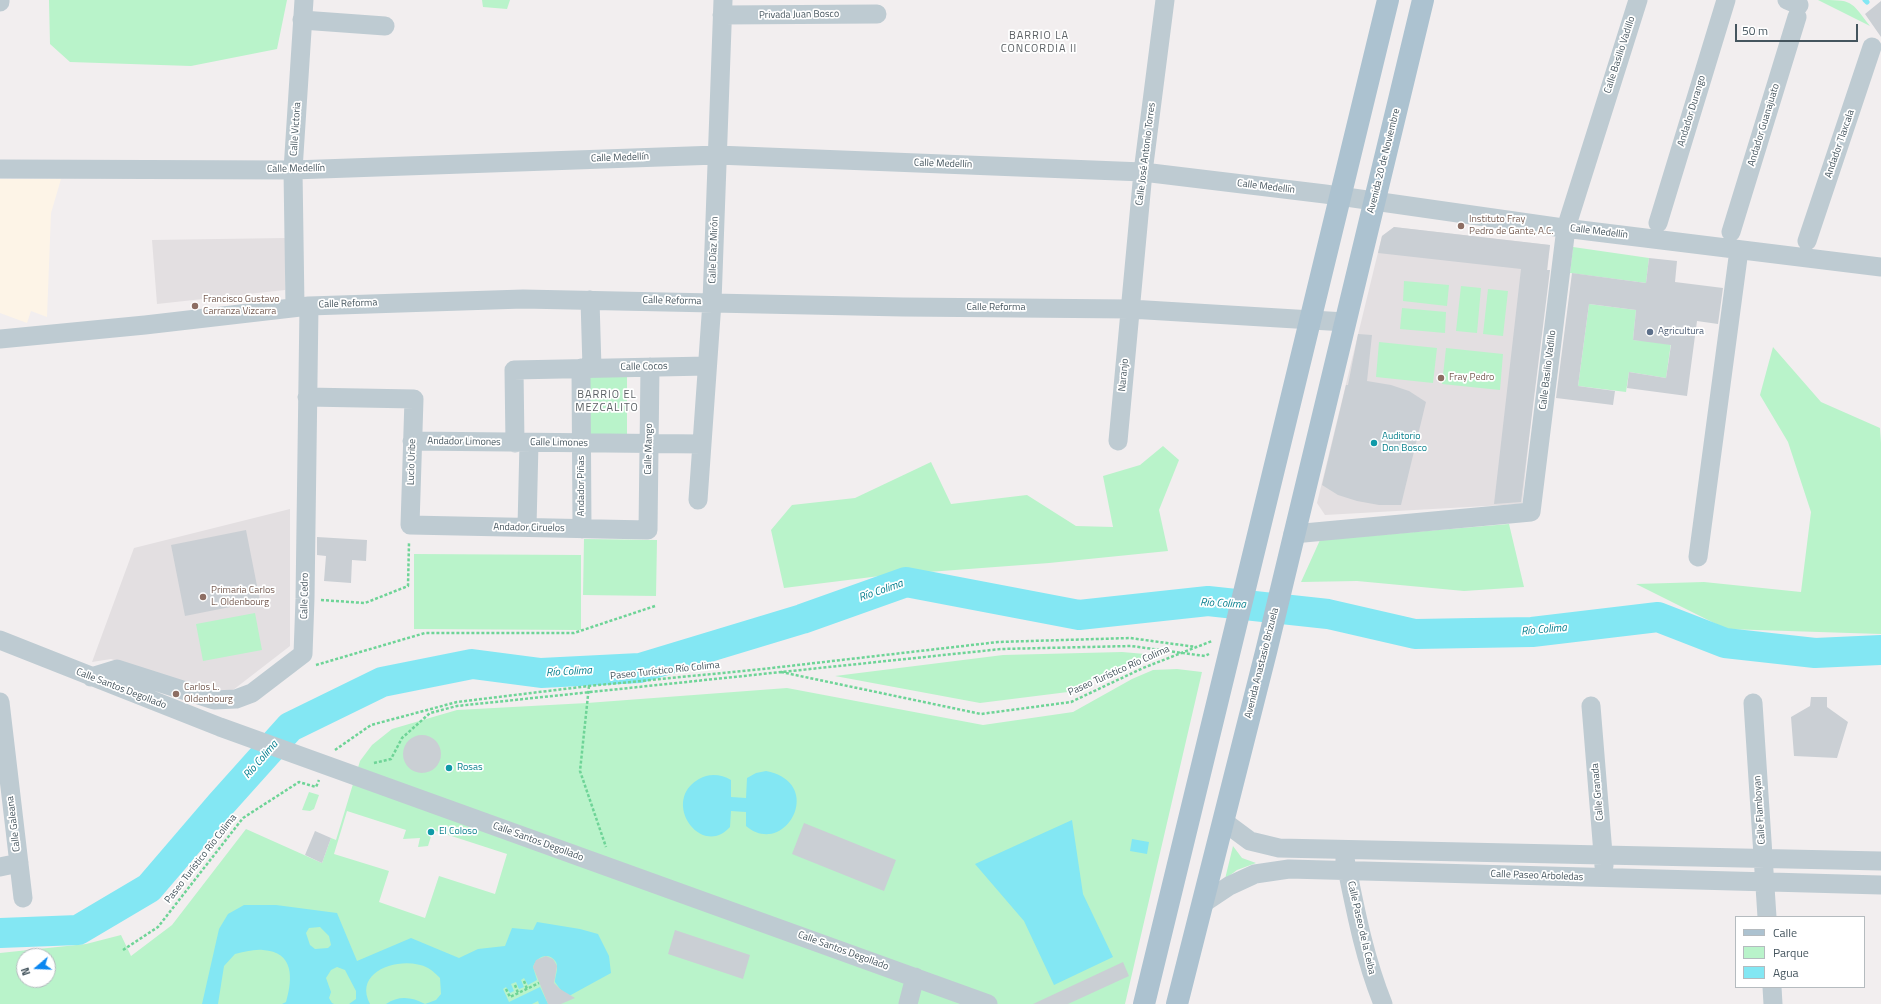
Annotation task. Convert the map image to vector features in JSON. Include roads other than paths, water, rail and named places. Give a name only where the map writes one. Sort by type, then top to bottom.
[{"type":"main road","points":[[1144,1004],[1225,642],[1256,549],[1388,0]]},
{"type":"main road","name":"Avenida 20 de Noviembre","points":[[1345,322],[1423,0]]},
{"type":"main road","name":"Avenida Anastasio Brizuela","points":[[1177,1004],[1266,652],[1291,542],[1345,322]]},
{"type":"street","name":"Calle Victoria","points":[[302,306],[293,170],[304,0]]},
{"type":"street","name":"Calle José Antonio Torres","points":[[1130,309],[1143,172],[1166,0]]},
{"type":"street","name":"Calle Basilio Vadillo","points":[[1291,542],[1531,512],[1566,228],[1638,0]]},
{"type":"street","name":"Andador Durango","points":[[1658,223],[1726,0]]},
{"type":"street","name":"Andador Guanajuato","points":[[1731,232],[1794,7]]},
{"type":"street","name":"Privada Juan Bosco","points":[[722,8],[876,14]]},
{"type":"street","name":"Calle Díaz Mirón","points":[[698,500],[712,302],[722,8]]},
{"type":"street","points":[[302,20],[385,26]]},
{"type":"street","name":"Andador Tlaxcala","points":[[1807,241],[1872,47]]},
{"type":"street","name":"Calle Medellín","points":[[0,169],[293,170],[717,155],[1143,172],[1340,196],[1566,228],[1881,267]]},
{"type":"street","points":[[1698,557],[1739,250]]},
{"type":"street","name":"Calle Reforma","points":[[0,339],[145,325],[302,306],[523,299],[903,307],[1130,309],[1345,322]]},
{"type":"street","points":[[586,368],[590,300]]},
{"type":"street","name":"Calle Cedro","points":[[91,677],[117,669],[214,700],[236,699],[252,692],[303,654],[307,397],[302,306]]},
{"type":"street","name":"Naranjo","points":[[1118,441],[1130,309]]},
{"type":"street","name":"Calle Cocos","points":[[522,443],[514,370],[707,366]]},
{"type":"street","name":"Calle Mango","points":[[648,530],[650,367]]},
{"type":"street","name":"Andador Piñas","points":[[582,529],[582,443],[586,368]]},
{"type":"street","name":"Lucio Uribe","points":[[307,397],[414,399],[410,525]]},
{"type":"street","name":"Andador Limones","points":[[412,442],[522,443]]},
{"type":"street","points":[[522,443],[527,528]]},
{"type":"street","name":"Calle Limones","points":[[522,443],[649,444]]},
{"type":"street","points":[[649,444],[702,444]]},
{"type":"street","name":"Andador Ciruelos","points":[[410,525],[648,530]]},
{"type":"street","name":"Calle Santos Degollado","points":[[0,640],[220,727],[988,1004]]},
{"type":"street","name":"Calle Galeana","points":[[0,702],[23,898]]},
{"type":"street","name":"Calle Flamboyan","points":[[1753,702],[1767,916]]},
{"type":"street","name":"Calle Granada","points":[[1591,706],[1605,878]]},
{"type":"street","points":[[1223,821],[1250,841],[1268,846],[1344,850],[1881,861]]},
{"type":"street","name":"Calle Paseo de la Ceiba","points":[[1344,850],[1354,907],[1371,976],[1383,1004]]},
{"type":"street","points":[[1552,854],[1553,876]]},
{"type":"street","points":[[0,867],[19,863]]},
{"type":"street","name":"Calle Paseo Arboledas","points":[[1202,904],[1229,886],[1255,874],[1289,869],[1881,885]]},
{"type":"street","points":[[908,1004],[915,977]]},
{"type":"street","points":[[1772,988],[1773,1004]]},
{"type":"water","points":[[766,771],[784,778],[794,789],[797,802],[794,815],[786,826],[774,833],[761,834],[746,826],[746,812],[731,811],[730,827],[719,835],[707,836],[697,832],[689,823],[684,812],[683,800],[688,789],[699,779],[711,775],[719,775],[727,778],[731,780],[731,797],[746,798],[747,778],[756,773]]},
{"type":"water","points":[[1072,820],[1083,894],[1113,957],[1054,985],[1024,921],[975,864]]},
{"type":"water","points":[[1132,839],[1149,842],[1147,854],[1130,851]]},
{"type":"water","points":[[244,905],[276,905],[337,913],[357,961],[411,938],[459,958],[478,949],[505,946],[512,928],[533,930],[537,922],[580,929],[598,934],[609,956],[611,973],[569,996],[560,989],[555,982],[557,970],[556,962],[550,957],[546,956],[537,960],[533,967],[537,980],[528,985],[524,978],[521,980],[524,987],[519,989],[516,982],[511,984],[514,991],[510,993],[506,987],[503,989],[509,1002],[540,987],[548,1004],[539,1004],[538,1001],[532,1004],[425,1004],[436,1000],[441,994],[440,978],[430,969],[418,964],[406,963],[383,968],[374,974],[368,982],[366,992],[370,1004],[349,1004],[356,999],[356,991],[345,970],[337,967],[331,970],[326,978],[331,992],[329,998],[334,1004],[282,1004],[286,1002],[290,984],[289,968],[286,961],[281,956],[273,952],[256,950],[235,954],[224,966],[218,1004],[202,1004],[219,929],[228,914]],"holes":[[[320,927],[329,936],[331,945],[328,948],[315,949],[310,945],[306,933],[309,928]]]},
{"type":"water","points":[[401,998],[425,1004],[386,1004]]},
{"type":"waterway","name":"Río Colima","points":[[0,933],[78,930],[149,888],[290,727],[382,682],[472,664],[541,673],[640,668],[802,619],[906,582],[1079,615],[1208,601],[1328,614],[1415,634],[1532,632],[1658,617],[1725,643],[1815,653],[1881,650]]},
{"type":"place","name":"Instituto Fray Pedro de Gante, A.C.","points":[[1461,226]]},
{"type":"place","name":"Francisco Gustavo Carranza Vizcarra","points":[[195,306]]},
{"type":"place","name":"Agricultura","points":[[1650,332]]},
{"type":"place","name":"Fray Pedro","points":[[1441,378]]},
{"type":"place","name":"Auditorio Don Bosco","points":[[1374,443]]},
{"type":"place","name":"Primaria Carlos L. Oldenbourg","points":[[203,597]]},
{"type":"place","name":"Carlos L. Oldenbourg","points":[[176,694]]},
{"type":"place","name":"Rosas","points":[[449,768]]},
{"type":"place","name":"El Coloso","points":[[431,832]]},
{"type":"district","name":"BARRIO LA CONCORDIA II","points":[[1039,42]]},
{"type":"district","name":"BARRIO EL MEZCALITO","points":[[607,401]]}]
